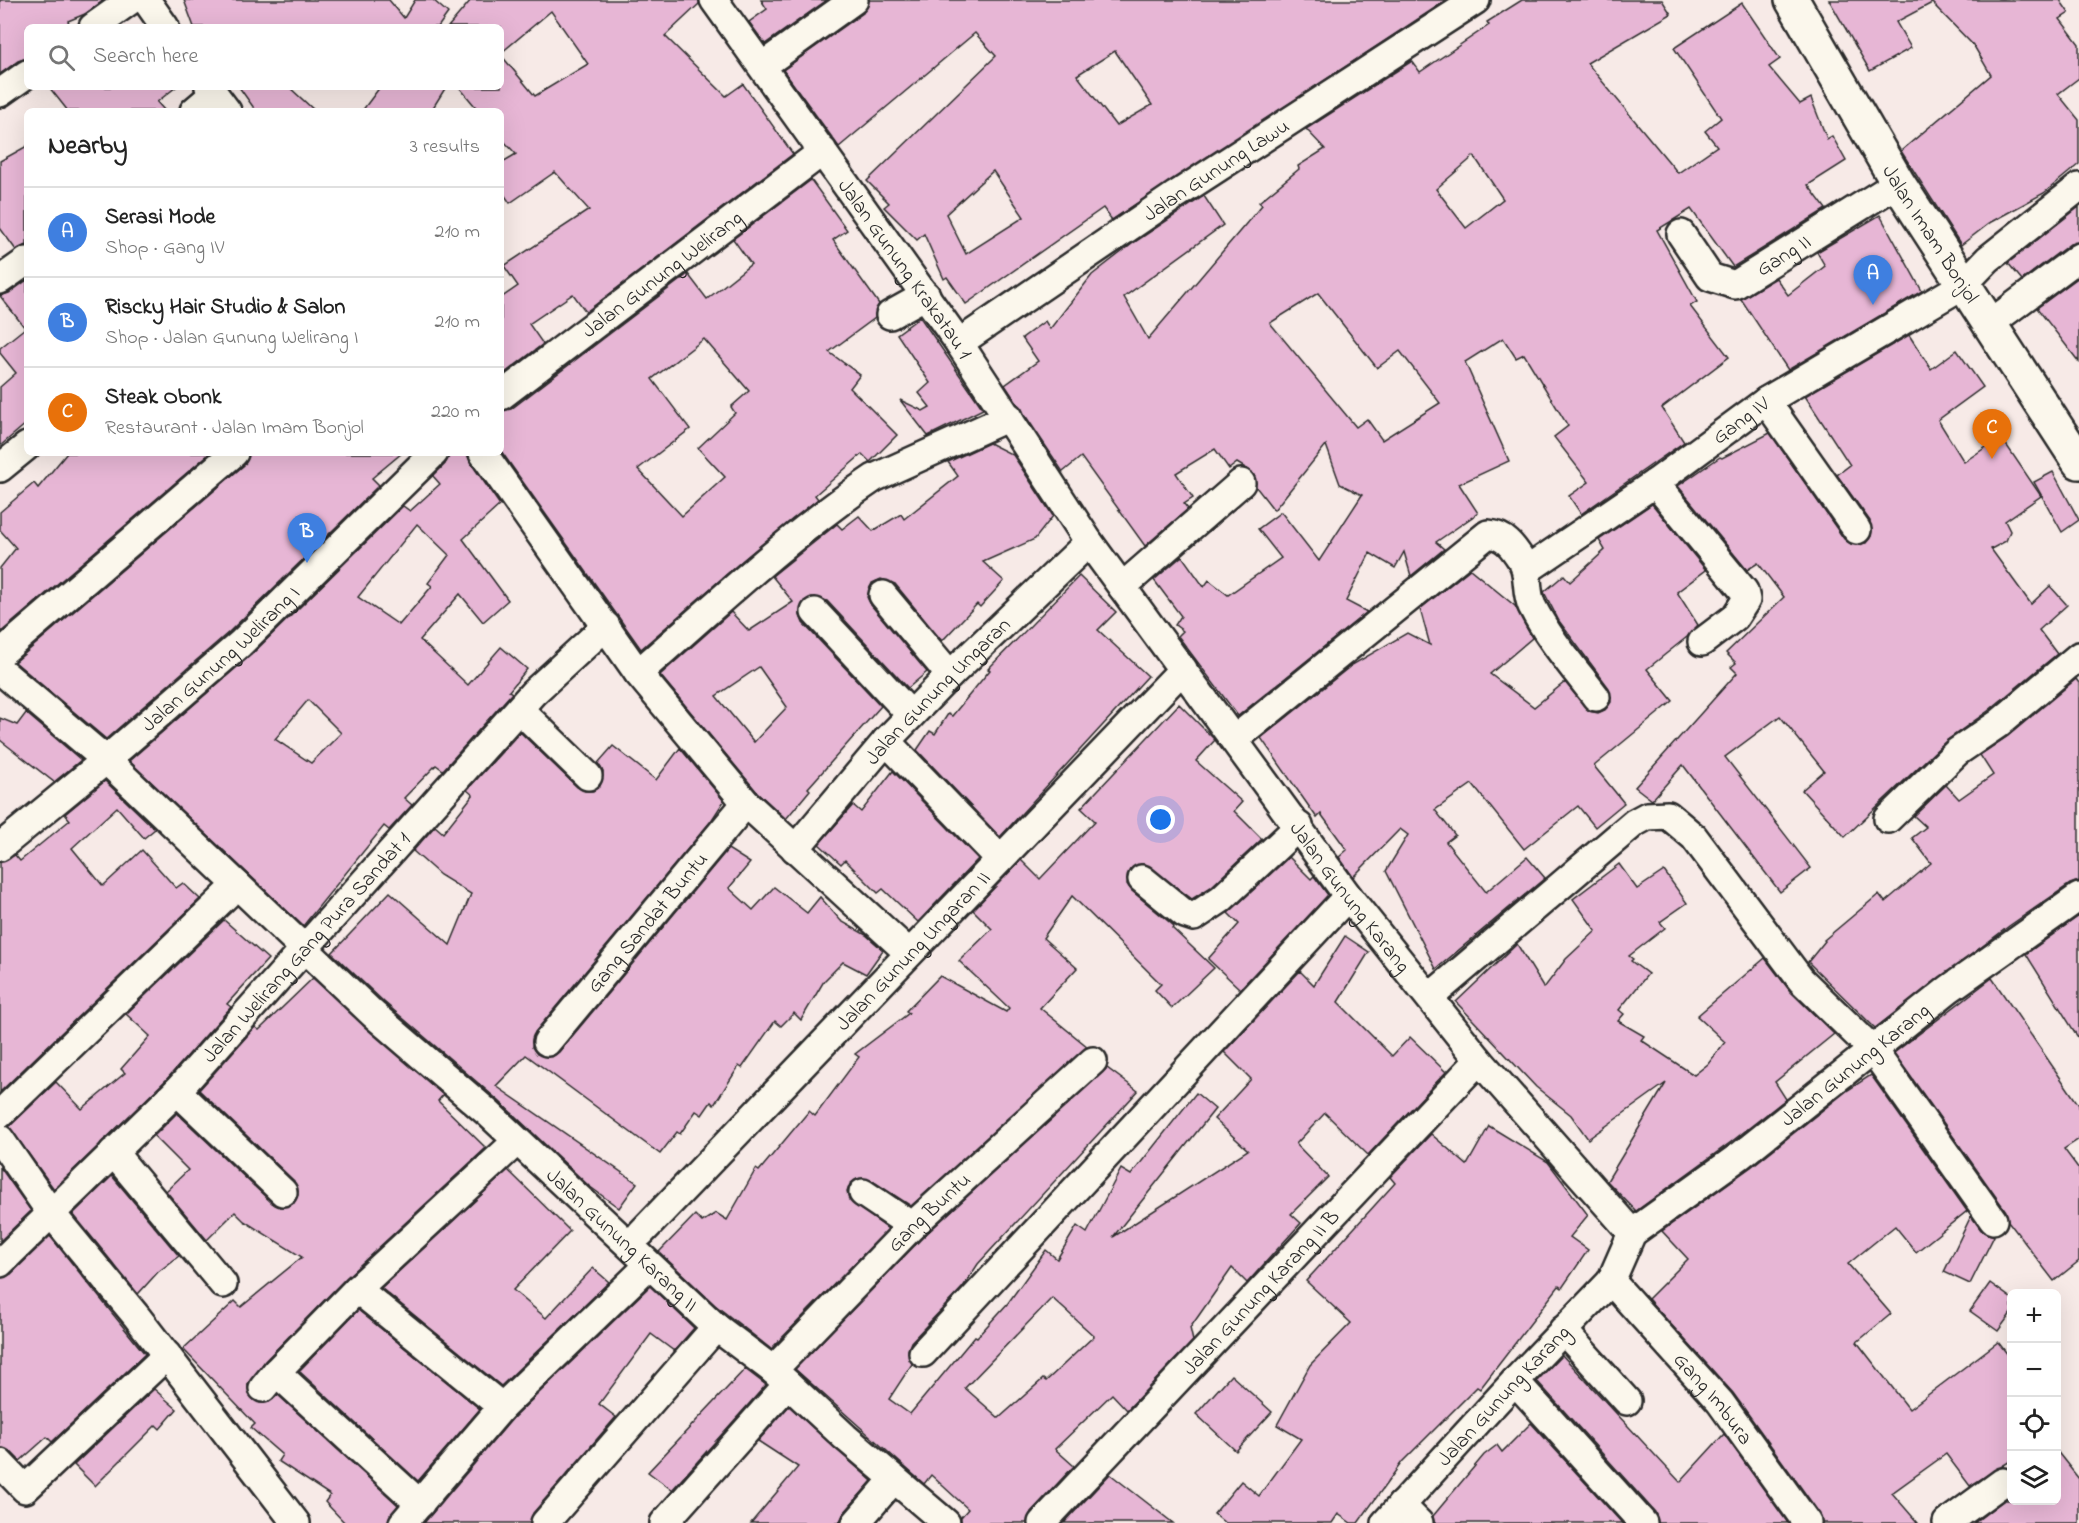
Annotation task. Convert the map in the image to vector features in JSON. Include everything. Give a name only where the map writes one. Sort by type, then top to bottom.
[{"type":"highway","name":"Jalan Imam Bonjol","points":[[1792,0],[1898,183],[1963,285],[1991,323],[2079,462]]},
{"type":"street","points":[[97,24],[131,0]]},
{"type":"street","points":[[146,0],[163,24]]},
{"type":"street","name":"Jalan Gunung Krakatau 1","points":[[714,0],[926,295],[1009,417],[1089,542]]},
{"type":"street","points":[[762,66],[854,0]]},
{"type":"street","name":"Jalan Gunung Lawu","points":[[959,343],[1176,195],[1476,0]]},
{"type":"street","points":[[0,93],[24,76]]},
{"type":"street","points":[[199,108],[217,97]]},
{"type":"street","name":"Jalan Gunung Welirang","points":[[504,394],[823,151]]},
{"type":"street","name":"Gang II","points":[[1681,234],[1710,277],[1735,285],[1898,183]]},
{"type":"street","name":"Gang IV","points":[[1527,570],[1655,483],[1766,400],[1963,285],[1988,259],[2079,187]]},
{"type":"street","points":[[1991,323],[2079,257]]},
{"type":"street","points":[[0,280],[24,263]]},
{"type":"street","points":[[890,315],[926,295]]},
{"type":"street","points":[[1766,400],[1857,530]]},
{"type":"street","points":[[638,673],[787,543],[858,488],[873,478],[1009,417]]},
{"type":"street","points":[[0,468],[24,448]]},
{"type":"street","points":[[0,654],[231,456]]},
{"type":"street","name":"Jalan Gunung Welirang I","points":[[0,847],[106,760],[240,644],[431,456]]},
{"type":"street","points":[[485,456],[638,673],[746,803],[909,953]]},
{"type":"street","points":[[1122,587],[1241,483]]},
{"type":"street","points":[[1655,483],[1744,591],[1746,600],[1735,617],[1702,642]]},
{"type":"street","points":[[1235,739],[1488,534],[1499,534],[1507,540],[1527,570],[1531,604],[1596,697]]},
{"type":"street","name":"Jalan Gunung Karang","points":[[1089,542],[1348,896],[1479,1060],[1632,1233]]},
{"type":"street","name":"Jalan Gunung Ungaran","points":[[795,849],[886,741],[950,675],[1089,542]]},
{"type":"street","points":[[883,595],[950,675]]},
{"type":"street","points":[[815,612],[911,715]]},
{"type":"street","name":"Jalan Welirang Gang Pura Sandat 1","points":[[0,1263],[177,1090],[533,693],[606,626]]},
{"type":"street","points":[[1888,819],[1957,752],[1998,724],[2079,656]]},
{"type":"street","name":"Jalan Gunung Ungaran II","points":[[641,1233],[1183,669]]},
{"type":"street","points":[[0,670],[106,760],[304,950]]},
{"type":"street","points":[[522,712],[588,776]]},
{"type":"street","points":[[886,741],[1000,859]]},
{"type":"street","name":"Gang Sandat Buntu","points":[[547,1042],[746,803]]},
{"type":"street","points":[[1430,997],[1635,823],[1658,814],[1668,815],[1681,823],[1694,837],[1801,980],[1872,1049],[1993,1220]]},
{"type":"street","points":[[1142,879],[1185,914],[1194,917],[1221,899],[1299,826]]},
{"type":"street","points":[[0,1114],[237,885]]},
{"type":"street","points":[[923,1353],[1348,896]]},
{"type":"street","name":"Jalan Gunung Karang","points":[[1402,1517],[1515,1381],[1611,1281],[1632,1233],[1741,1155],[1949,989],[2079,897]]},
{"type":"street","name":"Jalan Gunung Karang II","points":[[304,950],[517,1141],[716,1328],[781,1377],[946,1523]]},
{"type":"street","name":"Jalan Gunung Karang II B","points":[[1042,1523],[1479,1060]]},
{"type":"street","name":"Gang Buntu","points":[[664,1523],[781,1377],[912,1226],[1093,1061]]},
{"type":"street","points":[[177,1090],[283,1192]]},
{"type":"street","points":[[0,1139],[51,1213],[167,1355],[296,1523]]},
{"type":"street","points":[[517,1141],[357,1289],[269,1380],[412,1513],[502,1407],[649,1265]]},
{"type":"street","points":[[113,1152],[223,1284]]},
{"type":"street","points":[[864,1193],[912,1226]]},
{"type":"street","name":"Gang Imbura","points":[[1611,1281],[1720,1402],[1807,1523]]},
{"type":"street","points":[[357,1289],[502,1407]]},
{"type":"street","points":[[545,1523],[716,1328]]},
{"type":"street","points":[[1563,1330],[1627,1401]]},
{"type":"street","points":[[0,1463],[25,1489],[167,1355]]},
{"type":"street","points":[[1515,1381],[1643,1523]]},
{"type":"street","points":[[856,1523],[894,1479]]},
{"type":"street","points":[[1947,1523],[2003,1482]]},
{"type":"building","points":[[0,0],[104,0],[85,14],[68,21],[69,24],[24,24],[24,59],[0,74]]},
{"type":"building","points":[[184,0],[389,0],[404,18],[415,0],[433,0],[448,13],[440,24],[193,24]]},
{"type":"building","points":[[471,0],[699,0],[699,4],[665,36],[726,96],[743,84],[793,154],[586,312],[573,294],[529,324],[543,344],[504,374],[504,296],[518,286],[504,266],[589,210],[555,172],[510,203],[504,194],[504,161],[516,154],[504,141],[504,108],[476,108],[462,90],[504,90],[504,59],[535,96],[588,64],[551,11],[504,50],[504,24],[451,24]]},
{"type":"building","points":[[761,0],[827,0],[765,44],[749,22],[767,9]]},
{"type":"building","points":[[869,0],[1447,0],[1112,220],[1103,208],[966,304],[947,277],[944,279],[924,234],[917,240],[884,207],[889,203],[867,181],[996,56],[975,33],[839,147],[783,70],[863,13]],"holes":[[[1115,51],[1152,105],[1116,126],[1077,75]],[[993,171],[1024,217],[966,254],[946,214]]]},
{"type":"building","points":[[1522,0],[1662,0],[1671,14],[1587,63],[1678,173],[1717,146],[1705,131],[1721,118],[1674,48],[1742,3],[1780,59],[1769,67],[1800,104],[1811,98],[1827,139],[1832,136],[1846,161],[1808,185],[1826,209],[1733,267],[1691,209],[1657,230],[1697,302],[1690,306],[1729,357],[1662,408],[1684,442],[1581,514],[1569,496],[1589,482],[1554,437],[1568,426],[1524,354],[1516,358],[1503,338],[1465,362],[1509,461],[1459,484],[1478,513],[1436,542],[1444,549],[1411,576],[1404,552],[1395,568],[1370,553],[1346,601],[1367,612],[1238,716],[1178,636],[1183,631],[1175,625],[1181,616],[1154,580],[1182,556],[1204,587],[1209,580],[1228,595],[1281,558],[1258,529],[1281,512],[1319,561],[1362,495],[1340,484],[1326,445],[1274,510],[1256,487],[1252,472],[1237,463],[1229,469],[1215,449],[1176,473],[1193,498],[1184,504],[1188,509],[1145,546],[1081,457],[1063,472],[1005,385],[1038,361],[1022,338],[1045,321],[1050,329],[1092,275],[1132,244],[1204,196],[1223,225],[1124,297],[1148,339],[1262,205],[1259,202],[1299,169],[1298,166],[1325,149],[1306,129],[1412,61],[1420,72],[1489,25],[1487,22]],"holes":[[[1474,156],[1503,199],[1466,228],[1436,189]],[[1318,293],[1377,368],[1400,351],[1440,403],[1382,440],[1367,419],[1356,427],[1270,323]]]},
{"type":"building","points":[[1829,0],[2060,0],[2069,13],[2060,19],[2079,44],[2079,78],[2058,94],[2079,120],[2079,164],[2044,193],[1991,222],[1961,245],[1901,151],[1991,75],[1974,46],[1932,3],[1896,22],[1911,48],[1870,71]]},
{"type":"building","points":[[51,90],[172,90],[157,102],[162,108],[66,108]]},
{"type":"building","points":[[241,90],[292,90],[312,108],[254,108]]},
{"type":"building","points":[[378,90],[444,90],[433,108],[364,108]]},
{"type":"building","points":[[24,148],[24,246],[16,250],[0,228],[0,161]]},
{"type":"building","points":[[811,180],[847,230],[833,240],[879,304],[875,318],[829,352],[860,375],[850,388],[897,435],[870,462],[862,454],[815,495],[818,499],[743,560],[641,649],[504,455],[504,410],[511,409],[688,274],[707,299],[751,264],[733,239]],"holes":[[[704,339],[749,391],[731,407],[735,413],[698,448],[725,477],[682,516],[638,469],[690,429],[652,379]]]},
{"type":"building","points":[[2079,207],[2079,242],[2070,244],[2022,280],[2008,263]]},
{"type":"building","points":[[1880,215],[1922,291],[1788,370],[1741,299],[1776,278],[1788,295],[1825,266],[1817,252]]},
{"type":"building","points":[[2079,277],[2079,362],[2037,308]]},
{"type":"building","points":[[24,282],[24,327],[0,296],[9,293]]},
{"type":"building","points":[[920,317],[983,409],[928,436],[900,400],[923,411],[930,407],[919,393],[930,383],[897,334]]},
{"type":"building","points":[[24,329],[24,426],[0,446],[0,387],[16,373],[0,353],[0,348]]},
{"type":"building","points":[[1909,335],[1931,369],[1957,350],[1983,387],[1938,420],[1964,462],[2001,437],[2041,496],[2005,521],[2010,531],[2006,541],[1991,549],[2031,604],[2050,586],[2067,605],[2039,630],[2057,654],[1988,711],[1946,741],[1845,837],[1802,790],[1824,771],[1780,716],[1725,757],[1811,868],[1780,892],[1683,765],[1652,800],[1635,787],[1737,673],[1731,667],[1736,663],[1726,653],[1784,597],[1758,563],[1747,570],[1678,486],[1720,457],[1770,433],[1844,539],[1851,544],[1866,543],[1871,536],[1870,521],[1837,475],[1850,465],[1805,396]]},
{"type":"building","points":[[989,443],[1013,455],[1053,516],[1035,539],[983,562],[1004,581],[980,607],[977,604],[942,641],[895,584],[881,579],[872,583],[867,597],[871,605],[927,672],[908,688],[827,601],[812,597],[804,601],[800,615],[803,623],[881,706],[808,788],[810,790],[786,819],[757,792],[660,675],[731,612],[749,631],[793,602],[772,576],[837,524],[842,529],[859,516],[873,531],[901,514],[904,519],[958,476],[948,462]],"holes":[[[759,667],[787,707],[754,742],[716,696]]]},
{"type":"building","points":[[65,456],[206,456],[0,633],[0,568],[16,548],[0,530],[0,512],[34,483],[38,488]]},
{"type":"building","points":[[248,456],[398,456],[372,478],[379,485],[229,632],[106,739],[15,662],[244,465]]},
{"type":"building","points":[[448,456],[468,456],[500,505],[463,539],[508,600],[483,622],[460,594],[420,640],[468,685],[501,647],[527,669],[509,691],[512,693],[443,770],[436,765],[404,798],[412,805],[389,830],[384,826],[303,926],[129,761],[251,655],[403,506],[410,511],[440,484],[433,476],[445,464]],"holes":[[[417,524],[449,555],[428,583],[432,586],[399,625],[358,597]],[[308,700],[341,733],[311,763],[275,739]]]},
{"type":"building","points":[[2053,472],[2079,520],[2062,532],[2034,482]]},
{"type":"building","points":[[1652,504],[1706,570],[1677,592],[1698,625],[1687,637],[1647,669],[1673,701],[1594,766],[1624,803],[1595,827],[1578,806],[1524,849],[1472,784],[1435,810],[1455,835],[1446,842],[1486,892],[1527,857],[1545,878],[1436,969],[1386,871],[1408,835],[1400,829],[1353,877],[1339,857],[1347,850],[1321,814],[1317,818],[1261,738],[1352,665],[1407,633],[1430,645],[1420,609],[1470,569],[1515,606],[1532,638],[1490,674],[1534,707],[1565,682],[1589,711],[1598,713],[1605,710],[1611,702],[1609,688],[1559,621],[1544,592],[1564,575],[1570,582],[1605,550],[1599,540]]},
{"type":"building","points":[[1079,576],[1116,612],[1098,630],[1148,676],[1000,837],[917,750],[930,731],[935,734],[948,714],[952,716],[990,670],[988,669]]},
{"type":"building","points":[[2076,679],[2079,683],[2079,881],[2070,884],[2009,926],[1875,1028],[1808,962],[1824,940],[1879,894],[1885,902],[1931,863],[1912,838],[1926,827],[1914,816],[1946,785],[1959,799],[1993,775],[1980,755],[2008,736]]},
{"type":"building","points":[[1179,704],[1215,740],[1196,761],[1242,802],[1234,811],[1262,839],[1211,887],[1192,899],[1145,864],[1130,869],[1127,884],[1132,891],[1174,926],[1172,928],[1214,968],[1172,1008],[1155,990],[1161,984],[1072,896],[1043,938],[1077,968],[1040,1008],[1088,1047],[911,1206],[871,1180],[857,1179],[850,1184],[847,1192],[849,1200],[888,1229],[771,1349],[715,1305],[659,1252],[695,1215],[702,1222],[716,1213],[727,1220],[756,1169],[759,1171],[809,1111],[815,1116],[859,1057],[855,1054],[909,1013],[906,1011],[940,976],[1006,1012],[1009,1008],[959,961],[992,929],[973,910],[1021,860],[1040,879],[1095,821],[1081,808]]},
{"type":"building","points":[[26,713],[81,760],[54,782],[0,740],[0,718],[17,725]]},
{"type":"building","points":[[520,732],[577,787],[585,791],[593,791],[600,786],[603,772],[598,763],[613,746],[656,780],[680,748],[724,801],[711,821],[535,1032],[532,1047],[537,1054],[552,1057],[559,1052],[728,849],[750,863],[729,888],[753,910],[774,887],[807,913],[820,897],[841,921],[866,935],[883,950],[866,974],[843,962],[824,981],[801,1020],[794,1013],[781,1026],[775,1021],[742,1068],[739,1066],[714,1105],[711,1102],[702,1115],[696,1111],[680,1134],[677,1132],[660,1154],[526,1055],[496,1086],[637,1183],[619,1208],[589,1186],[499,1101],[384,1002],[332,953],[390,892],[450,945],[471,894],[440,875],[413,851],[435,826],[443,833],[473,795],[467,790]]},
{"type":"building","points":[[893,771],[978,859],[918,922],[883,889],[878,893],[845,860],[841,864],[819,844],[853,805],[861,812]]},
{"type":"building","points":[[105,781],[155,829],[144,838],[117,807],[72,848],[103,886],[142,850],[176,888],[183,883],[200,899],[0,1092],[0,862],[15,855],[20,861],[70,820],[65,814]]},
{"type":"building","points":[[1289,857],[1311,879],[1314,876],[1328,895],[1240,989],[1208,959],[1239,924],[1228,913]]},
{"type":"building","points":[[1619,864],[1637,889],[1664,871],[1687,903],[1660,922],[1665,928],[1629,956],[1633,959],[1631,961],[1648,974],[1619,1010],[1624,1014],[1618,1021],[1644,1036],[1641,1040],[1694,1075],[1708,1064],[1725,1042],[1697,1016],[1765,958],[1790,991],[1834,1034],[1775,1082],[1786,1099],[1636,1211],[1607,1181],[1666,1083],[1588,1139],[1571,1115],[1536,1087],[1456,1002],[1517,944],[1544,988],[1566,959],[1596,931],[1573,899]]},
{"type":"building","points":[[2079,916],[2079,1039],[2026,954]]},
{"type":"building","points":[[224,920],[268,959],[227,1004],[231,1007],[166,1080],[54,1189],[9,1127],[56,1082],[82,1109],[125,1073],[121,1069],[150,1036],[126,1014]]},
{"type":"building","points":[[1345,936],[1369,952],[1338,1002],[1392,1056],[1410,1037],[1446,1072],[1368,1155],[1325,1113],[1296,1144],[1328,1177],[1291,1214],[1301,1223],[1247,1283],[1232,1268],[1190,1328],[1193,1341],[1127,1410],[1112,1394],[1055,1449],[1074,1466],[1031,1512],[1027,1523],[961,1523],[961,1517],[968,1509],[931,1475],[924,1484],[795,1369],[923,1237],[1107,1068],[1138,1091],[978,1264],[963,1287],[911,1342],[908,1350],[912,1364],[889,1399],[910,1414],[975,1336],[977,1337],[1008,1303],[1046,1250],[1057,1259],[1077,1226],[1087,1233],[1121,1169],[1131,1175],[1196,1093],[1215,1109],[1113,1237],[1248,1150],[1214,1119],[1251,1079],[1224,1052],[1300,971],[1314,985]],"holes":[[[1052,1298],[1094,1336],[1046,1381],[1043,1379],[999,1418],[965,1388]]]},
{"type":"building","points":[[313,978],[443,1095],[438,1101],[486,1148],[346,1278],[265,1361],[248,1385],[249,1394],[260,1403],[269,1402],[278,1395],[398,1505],[388,1523],[345,1523],[325,1502],[330,1495],[278,1461],[282,1455],[251,1428],[255,1424],[183,1349],[235,1301],[241,1307],[302,1257],[244,1221],[235,1212],[207,1240],[166,1191],[188,1170],[154,1136],[177,1113],[272,1203],[280,1207],[294,1203],[298,1195],[294,1181],[199,1090],[255,1027],[259,1030]]},
{"type":"building","points":[[1992,978],[2079,1105],[2079,1139],[2064,1149],[2079,1169],[2079,1261],[2054,1281],[2008,1221],[2006,1211],[1894,1053]]},
{"type":"building","points":[[1871,1075],[1967,1211],[1916,1252],[1895,1226],[1848,1264],[1891,1314],[1857,1342],[1909,1409],[1998,1342],[2007,1354],[2007,1463],[1970,1486],[1946,1454],[1892,1493],[1918,1523],[1822,1523],[1820,1514],[1733,1393],[1648,1299],[1688,1259],[1662,1231],[1751,1167],[1848,1090]]},
{"type":"building","points":[[1489,1126],[1548,1162],[1588,1215],[1570,1237],[1588,1250],[1562,1288],[1559,1286],[1480,1389],[1477,1387],[1402,1462],[1358,1523],[1351,1523],[1338,1514],[1332,1523],[1225,1523],[1214,1514],[1241,1481],[1259,1496],[1301,1439],[1277,1425],[1310,1365],[1351,1323],[1306,1281],[1395,1183],[1390,1177],[1431,1134],[1467,1165]]},
{"type":"building","points":[[0,1167],[31,1211],[0,1241]]},
{"type":"building","points":[[508,1170],[570,1231],[513,1290],[546,1318],[593,1268],[609,1282],[501,1386],[381,1288]]},
{"type":"building","points":[[112,1176],[179,1256],[158,1272],[138,1294],[73,1214]]},
{"type":"building","points":[[1971,1216],[1981,1230],[1994,1236],[1970,1284],[1944,1272]]},
{"type":"building","points":[[50,1236],[145,1354],[52,1442],[47,1437],[20,1461],[11,1452],[0,1448],[0,1278],[11,1274]]},
{"type":"building","points":[[1990,1283],[2007,1295],[2007,1319],[1998,1331],[1970,1311]]},
{"type":"building","points":[[650,1286],[694,1328],[674,1351],[651,1334],[599,1404],[616,1417],[533,1513],[530,1523],[424,1523],[513,1418]]},
{"type":"building","points":[[358,1310],[480,1409],[418,1481],[299,1371]]},
{"type":"building","points":[[1562,1355],[1680,1482],[1724,1434],[1788,1523],[1658,1523],[1655,1512],[1537,1381]]},
{"type":"building","points":[[745,1369],[766,1385],[672,1490],[648,1472]]},
{"type":"building","points":[[1231,1375],[1272,1412],[1236,1451],[1196,1414]]},
{"type":"building","points":[[154,1389],[177,1409],[160,1429],[156,1425],[95,1486],[74,1465]]},
{"type":"building","points":[[789,1406],[872,1481],[844,1513],[839,1523],[751,1523],[798,1467],[758,1441]]},
{"type":"building","points":[[1531,1423],[1622,1523],[1434,1523],[1433,1516],[1484,1455],[1497,1445],[1502,1452]]},
{"type":"building","points":[[2061,1456],[2079,1479],[2079,1523],[1974,1523],[2007,1500],[2007,1505],[2061,1505]]},
{"type":"building","points":[[1110,1474],[1173,1523],[1064,1523]]},
{"type":"place","name":"Serasi Mode","points":[[1873,305]]},
{"type":"place","name":"Steak Obonk","points":[[1992,459]]},
{"type":"place","name":"Riscky Hair Studio & Salon","points":[[307,563]]}]
